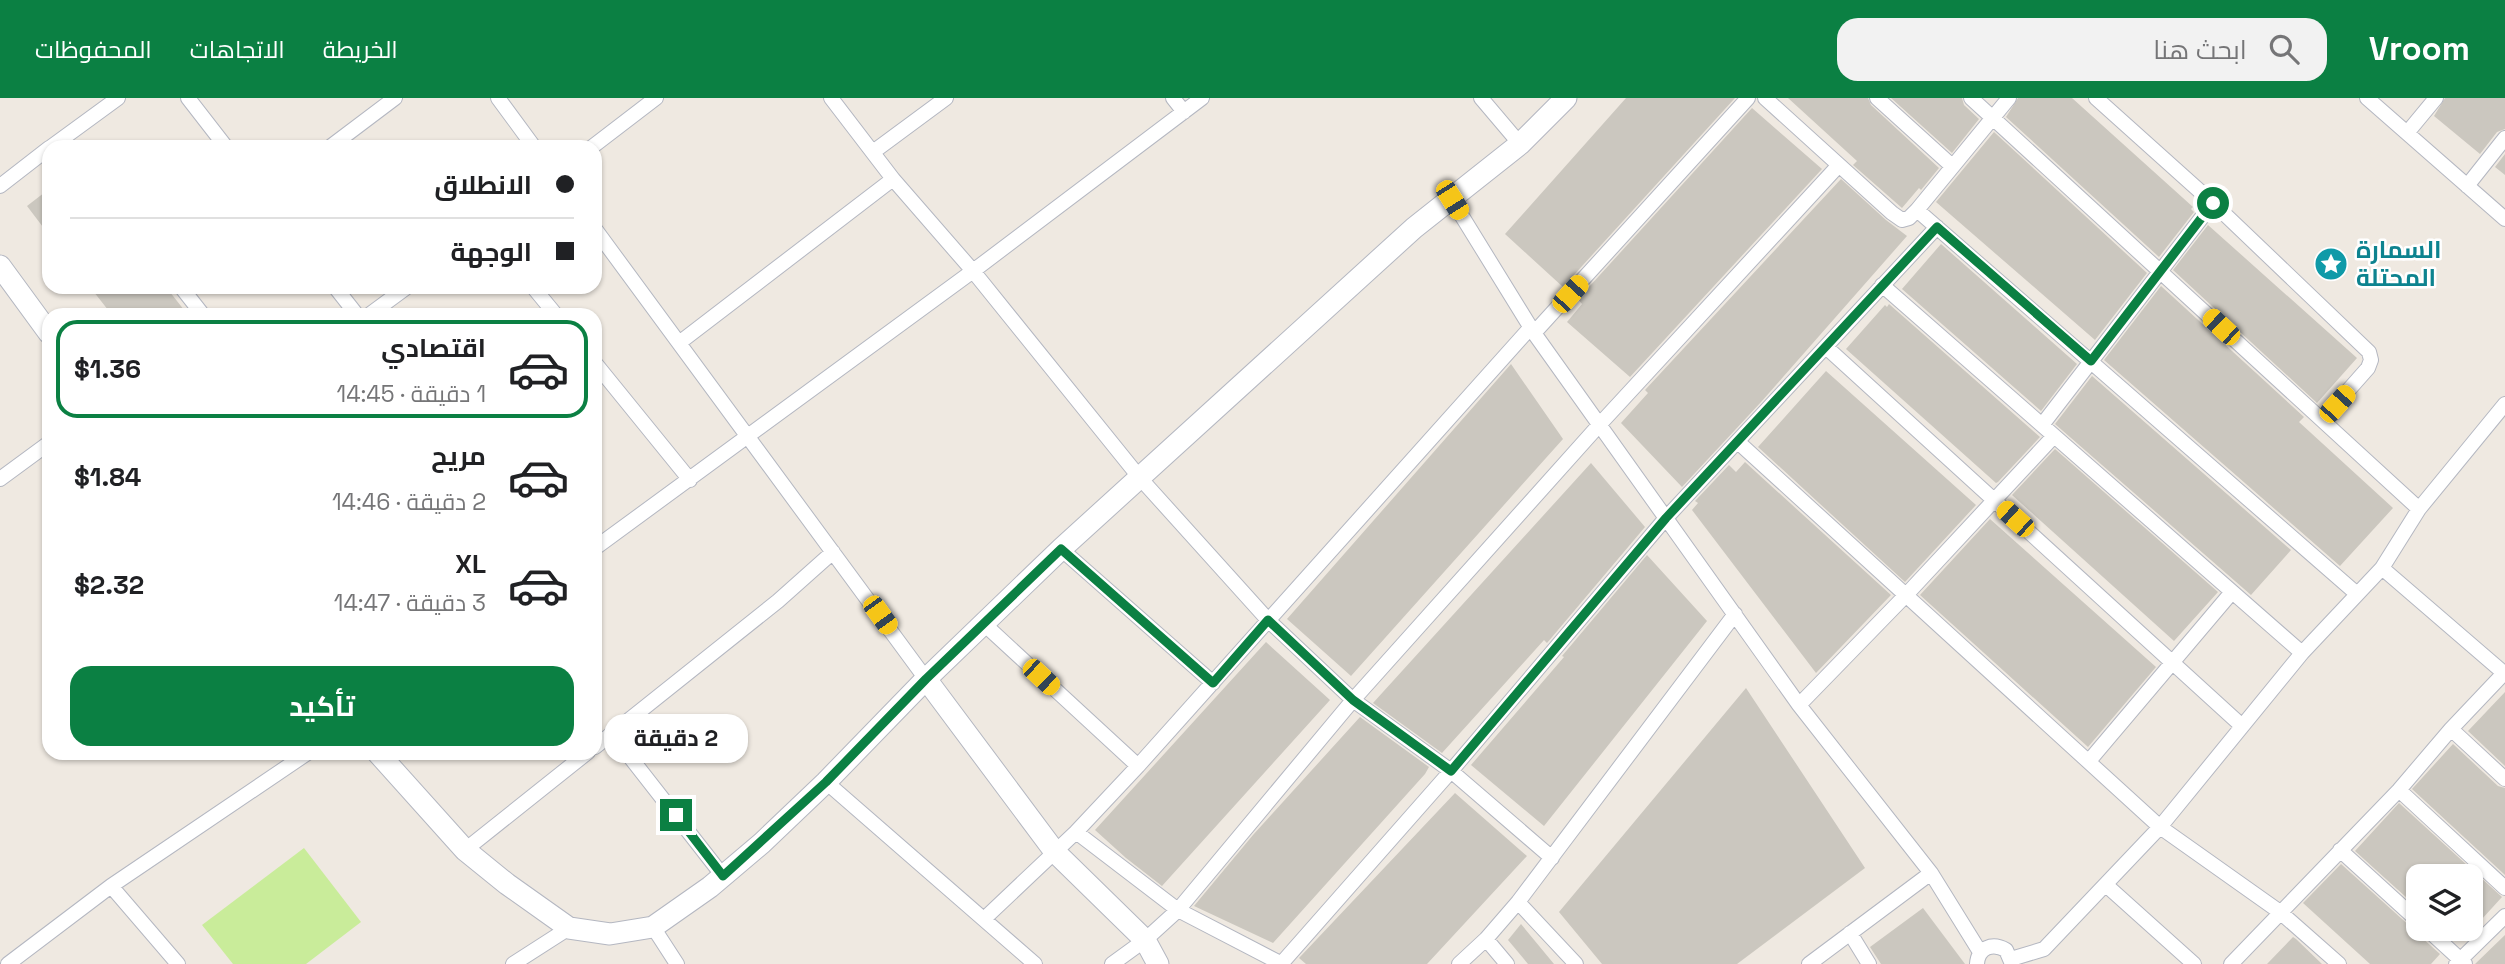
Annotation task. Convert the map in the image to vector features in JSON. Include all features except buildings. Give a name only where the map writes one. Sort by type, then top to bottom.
[{"type":"street","points":[[70,140],[118,98]]},
{"type":"street","points":[[188,98],[221,140]]},
{"type":"street","points":[[339,140],[395,98]]},
{"type":"street","points":[[498,98],[529,140]]},
{"type":"street","points":[[601,140],[656,98]]},
{"type":"street","points":[[831,98],[893,179],[973,271],[1140,478],[1268,620],[1353,700],[1451,771],[1552,858]]},
{"type":"street","points":[[873,152],[946,98]]},
{"type":"street","points":[[1172,98],[1184,112]]},
{"type":"street","points":[[602,543],[973,271],[1202,98]]},
{"type":"street","points":[[1481,98],[1520,144]]},
{"type":"street","points":[[384,760],[465,850],[569,928],[610,934],[653,928],[723,876],[826,782],[926,679],[1061,549],[1404,238],[1520,144],[1566,98]]},
{"type":"street","points":[[984,919],[1076,832],[1138,766],[1268,620],[1748,98]]},
{"type":"street","points":[[1765,98],[1898,218],[1909,218],[1917,210],[2008,98]]},
{"type":"street","points":[[1877,98],[1952,166]]},
{"type":"street","points":[[1971,98],[2419,509]]},
{"type":"street","points":[[2096,98],[2213,203],[2369,352],[2371,360],[2368,368],[2322,421]]},
{"type":"street","points":[[2367,98],[2505,219]]},
{"type":"street","points":[[2407,133],[2436,98]]},
{"type":"street","points":[[2467,186],[2505,138]]},
{"type":"street","points":[[0,186],[42,154]]},
{"type":"street","points":[[1112,964],[1145,940],[1178,910],[1353,700],[1600,424],[1839,165]]},
{"type":"street","points":[[679,343],[893,179]]},
{"type":"street","points":[[1452,200],[1533,330],[1666,518],[1800,705],[1931,873],[1978,958],[1990,946],[2006,950],[2011,962],[2044,949],[2106,885],[2160,827],[2302,653],[2382,568],[2419,509],[2505,404]]},
{"type":"street","points":[[2042,425],[2213,203]]},
{"type":"street","points":[[1917,210],[2357,594]]},
{"type":"street","points":[[1076,832],[1178,910],[1282,964],[1451,771],[1666,518],[1937,227]]},
{"type":"street","points":[[602,238],[1055,852],[1145,940],[1158,964]]},
{"type":"street","points":[[0,266],[42,323]]},
{"type":"street","points":[[1882,285],[2302,653]]},
{"type":"street","points":[[340,294],[352,308]]},
{"type":"street","points":[[378,308],[398,294]]},
{"type":"street","points":[[539,294],[550,308]]},
{"type":"street","points":[[1826,347],[2242,726]]},
{"type":"street","points":[[602,372],[690,480]]},
{"type":"street","points":[[1800,705],[2054,436]]},
{"type":"street","points":[[1738,442],[2160,827],[2280,912],[2339,964]]},
{"type":"street","points":[[0,479],[42,448]]},
{"type":"street","points":[[1061,549],[1213,683]]},
{"type":"street","points":[[602,742],[778,601],[833,552]]},
{"type":"street","points":[[2231,964],[2399,790],[2451,729],[2505,673],[2382,568]]},
{"type":"street","points":[[2089,761],[2232,592]]},
{"type":"street","points":[[1459,964],[1486,939],[1518,902],[1735,614]]},
{"type":"street","points":[[983,623],[1138,766]]},
{"type":"street","points":[[2451,729],[2505,779]]},
{"type":"street","points":[[612,734],[723,876]]},
{"type":"street","points":[[8,964],[111,886],[297,760]]},
{"type":"street","points":[[465,850],[579,760]]},
{"type":"street","points":[[826,782],[1035,964]]},
{"type":"street","points":[[2399,790],[2505,888]]},
{"type":"street","points":[[2340,850],[2406,910]]},
{"type":"street","points":[[1809,964],[1931,873]]},
{"type":"street","points":[[2106,885],[2194,964]]},
{"type":"street","points":[[111,886],[177,964]]},
{"type":"street","points":[[1518,902],[1576,964]]},
{"type":"street","points":[[2439,941],[2460,962],[2505,916]]},
{"type":"street","points":[[513,964],[569,928]]},
{"type":"street","points":[[653,928],[677,964]]},
{"type":"street","points":[[1850,933],[1869,964]]},
{"type":"street","points":[[1486,939],[1507,964]]},
{"type":"green space","points":[[304,848],[361,922],[306,964],[233,964],[202,925]]},
{"type":"place","name":"السمارة المحتلة","points":[[2331,264]]},
{"type":"route","points":[[676,815],[723,876],[826,782],[926,679],[1061,549],[1213,683],[1268,620],[1353,700],[1451,771],[1666,518],[1937,227],[2091,361],[2213,203]]}]
